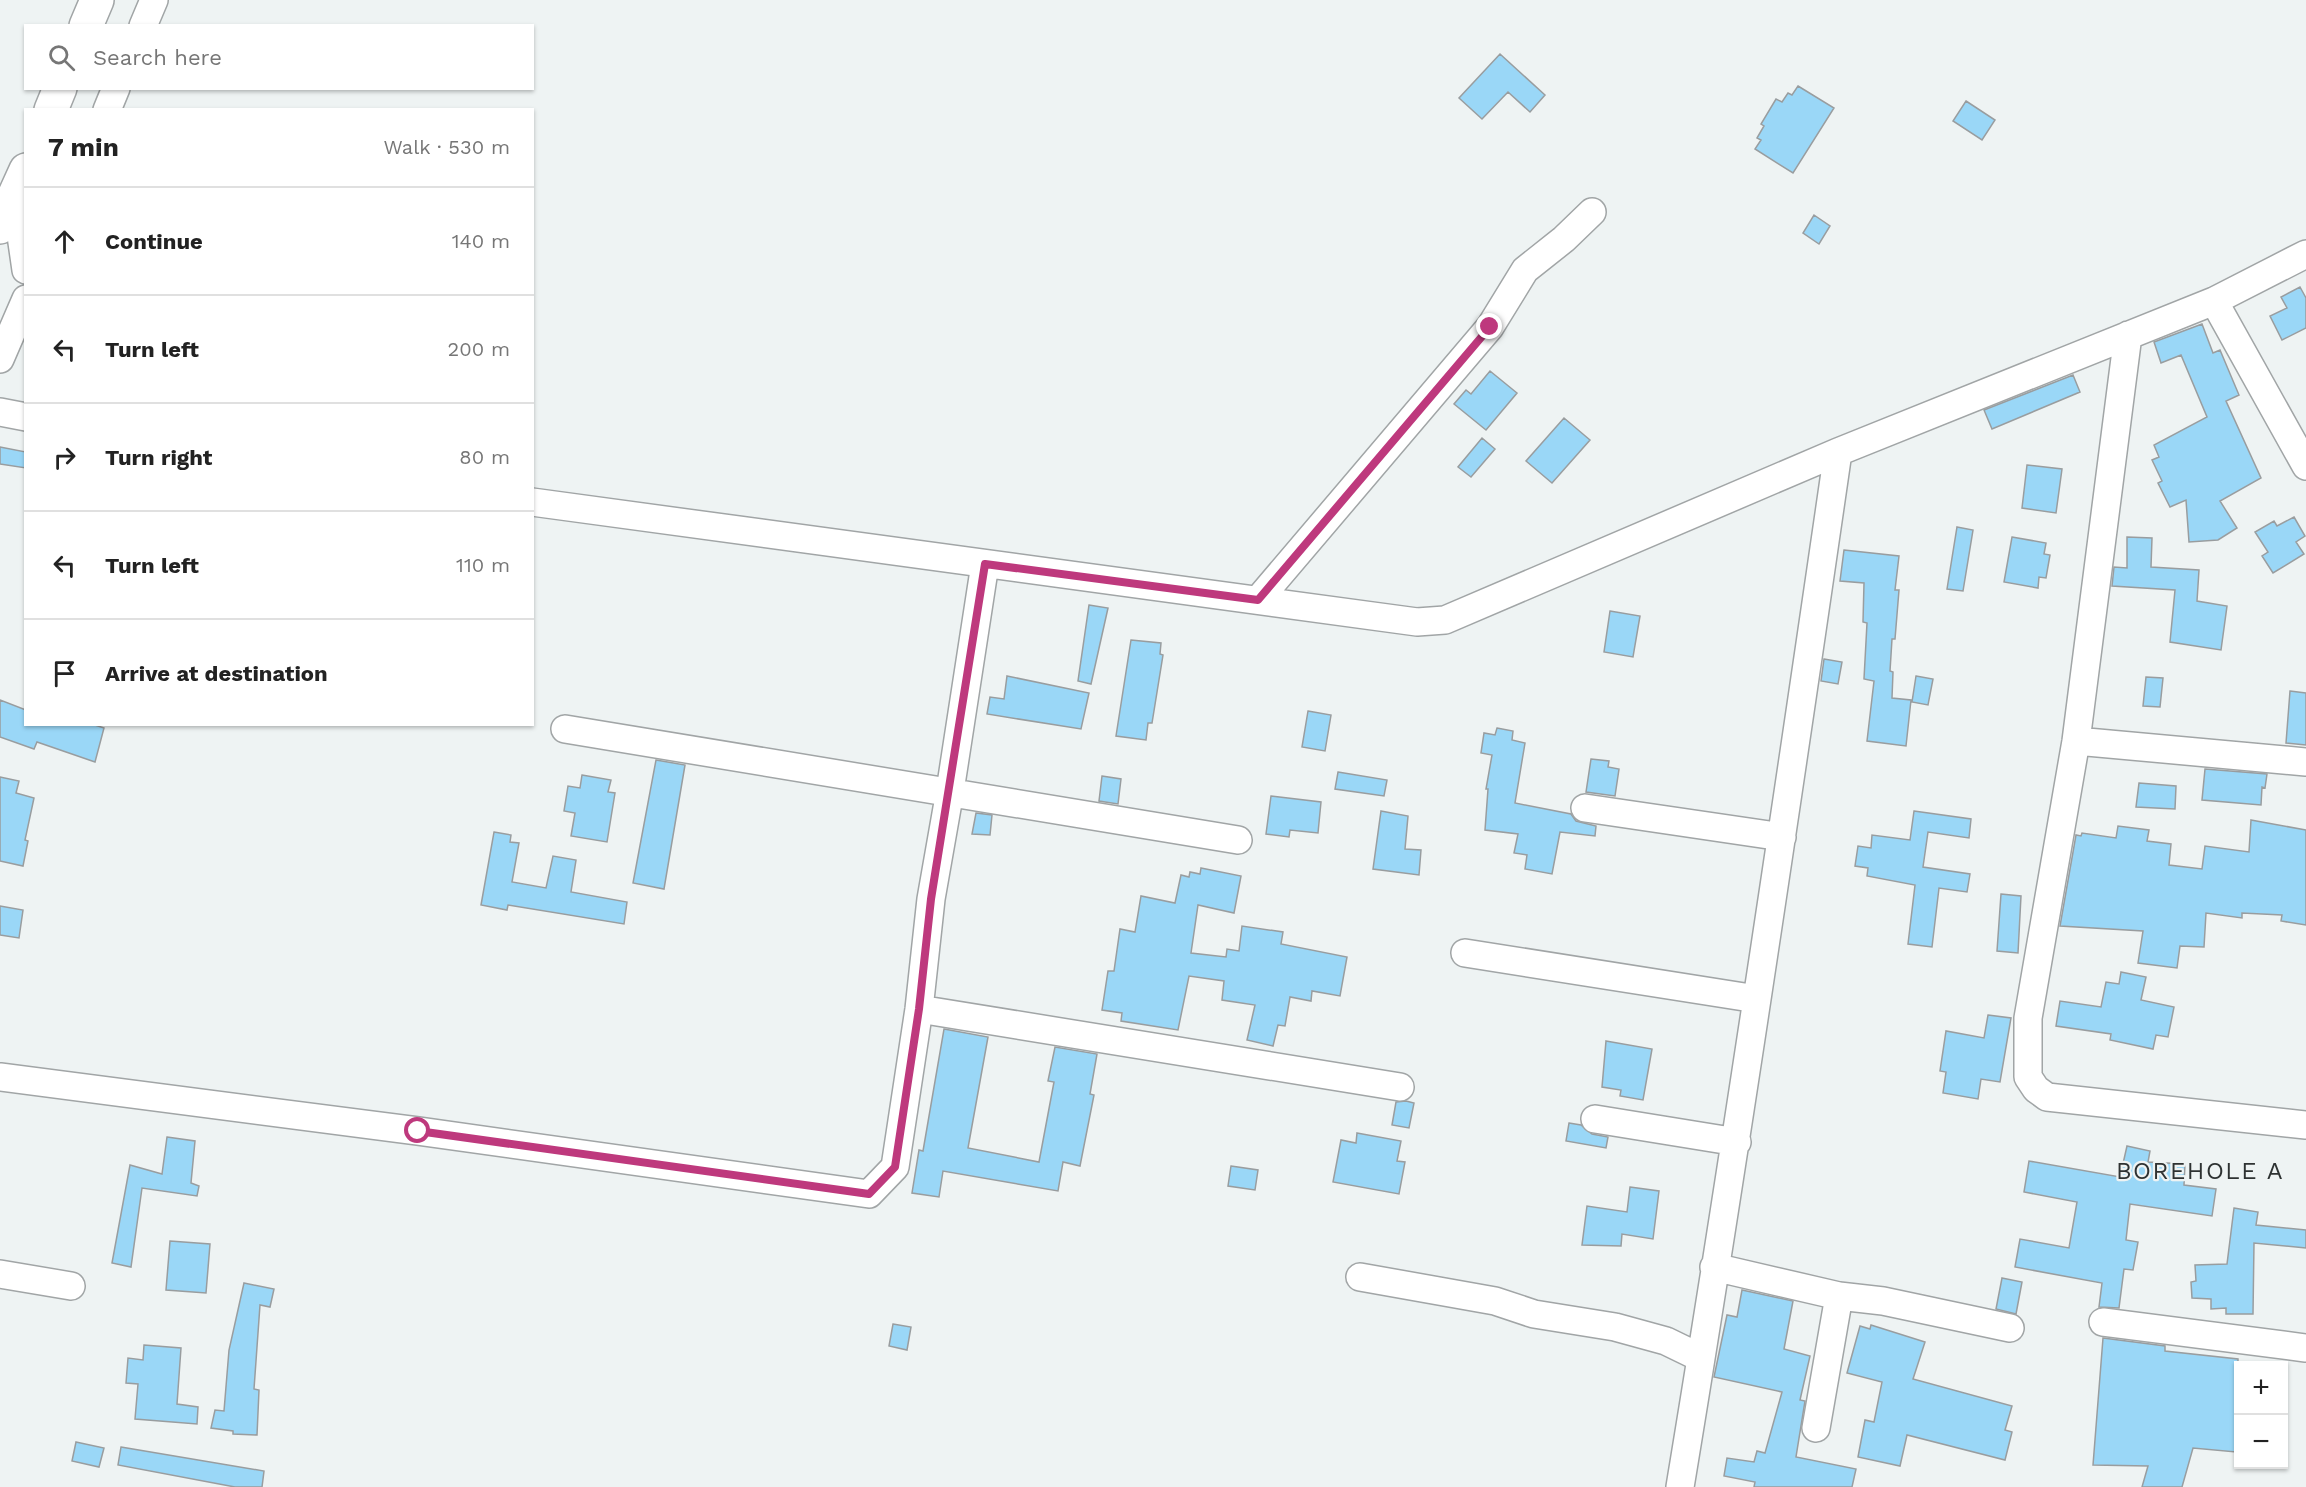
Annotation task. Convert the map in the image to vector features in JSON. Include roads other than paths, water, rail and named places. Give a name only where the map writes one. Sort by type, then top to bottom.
[{"type":"highway","points":[[87,24],[97,0]]},
{"type":"highway","points":[[52,108],[59,90]]},
{"type":"highway","points":[[0,227],[20,182]]},
{"type":"street","points":[[144,24],[154,0]]},
{"type":"street","points":[[108,108],[115,90]]},
{"type":"street","points":[[20,182],[24,241]]},
{"type":"street","points":[[1258,600],[1490,327],[1525,270],[1564,239],[1592,212]]},
{"type":"street","points":[[534,502],[1417,622],[1445,620],[1838,452],[2214,301],[2306,254]]},
{"type":"street","points":[[2214,301],[2306,466]]},
{"type":"street","points":[[0,359],[24,304]]},
{"type":"street","points":[[2128,335],[2076,741],[2028,1018],[2028,1077],[2036,1089],[2047,1097],[2306,1125]]},
{"type":"street","points":[[0,412],[24,417]]},
{"type":"street","points":[[1680,1487],[1714,1267],[1737,1142],[1838,452]]},
{"type":"street","points":[[0,1077],[418,1131],[869,1194],[895,1167],[919,1009],[931,899],[985,564]]},
{"type":"street","points":[[565,729],[1238,840]]},
{"type":"street","points":[[2076,741],[2306,762]]},
{"type":"street","points":[[1585,808],[1782,837]]},
{"type":"street","points":[[1465,953],[1757,999]]},
{"type":"street","points":[[919,1009],[1400,1087]]},
{"type":"street","points":[[1595,1119],[1737,1142]]},
{"type":"street","points":[[1714,1267],[1839,1296],[1882,1301],[2010,1328]]},
{"type":"street","points":[[0,1274],[71,1286]]},
{"type":"street","points":[[1360,1277],[1495,1301],[1534,1314],[1615,1327],[1666,1341],[1701,1358]]},
{"type":"street","points":[[1816,1428],[1839,1296]]},
{"type":"street","points":[[2103,1322],[2306,1348]]},
{"type":"district","name":"BOREHOLE A","points":[[2200,1171]]}]
